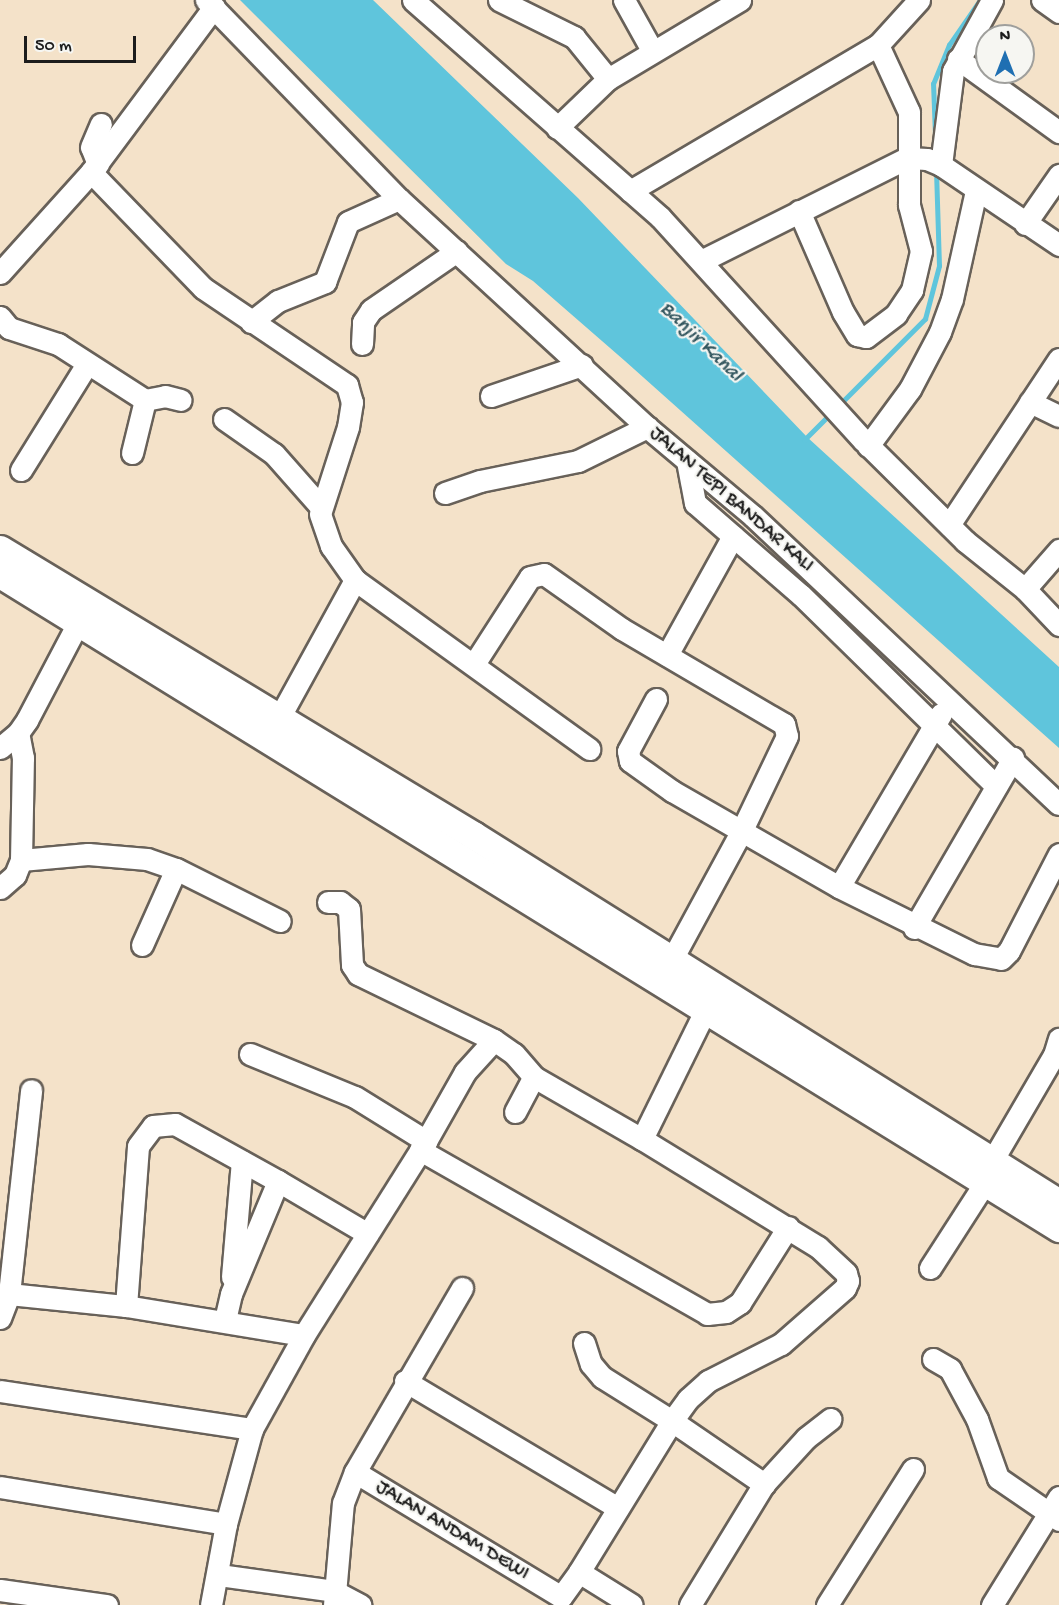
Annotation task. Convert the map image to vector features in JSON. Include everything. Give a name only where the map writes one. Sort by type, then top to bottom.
[{"type":"main road","points":[[0,549],[219,696],[496,865],[672,959],[870,1097],[989,1171],[1059,1228]]},
{"type":"main road","points":[[0,574],[78,623],[219,696],[278,720],[496,865],[705,1011],[870,1097]]},
{"type":"main road","points":[[989,1171],[1059,1203]]},
{"type":"street","points":[[413,0],[630,191],[701,261],[866,443],[949,525],[1025,589],[1059,625]]},
{"type":"street","points":[[499,0],[574,37],[608,79]]},
{"type":"street","points":[[624,0],[652,50]]},
{"type":"street","points":[[557,128],[608,79],[652,50],[740,0]]},
{"type":"street","points":[[630,191],[878,45],[919,0]]},
{"type":"street","points":[[799,211],[843,312],[857,335],[867,336],[896,314],[912,290],[921,251],[909,205],[928,162],[958,59],[993,0]]},
{"type":"street","points":[[1042,0],[1059,12]]},
{"type":"street","points":[[0,273],[94,168],[210,4]]},
{"type":"street","name":"JALAN TEPI BANDAR KALI","points":[[210,4],[399,199],[647,427],[753,516],[1059,804]]},
{"type":"street","points":[[878,45],[909,112],[928,162],[976,191],[1025,225],[1059,244]]},
{"type":"street","points":[[958,59],[1059,132]]},
{"type":"street","points":[[101,124],[91,147],[94,168],[181,269],[251,322],[347,385],[351,393],[348,427],[320,506]]},
{"type":"street","points":[[701,261],[799,211],[928,162]]},
{"type":"street","points":[[1025,225],[1059,175]]},
{"type":"street","points":[[866,443],[910,388],[940,332],[952,299],[976,191]]},
{"type":"street","points":[[251,322],[278,301],[325,282],[348,222],[399,199]]},
{"type":"street","points":[[362,345],[363,322],[370,310],[457,251]]},
{"type":"street","points":[[0,316],[9,328],[58,344],[145,399],[165,396],[181,400]]},
{"type":"street","points":[[949,525],[1059,359]]},
{"type":"street","points":[[21,470],[87,364]]},
{"type":"street","points":[[491,396],[582,365]]},
{"type":"street","points":[[132,453],[145,399]]},
{"type":"street","points":[[1030,402],[1059,416]]},
{"type":"street","points":[[224,419],[274,454],[320,506],[331,546],[355,580],[589,749]]},
{"type":"street","points":[[445,493],[480,481],[578,461],[647,427]]},
{"type":"street","points":[[687,460],[695,503],[801,595],[996,786]]},
{"type":"street","points":[[667,655],[733,536]]},
{"type":"street","points":[[1025,589],[1059,550]]},
{"type":"street","points":[[474,664],[530,577],[539,573],[667,655],[771,715],[787,729],[741,832],[672,959]]},
{"type":"street","points":[[278,720],[355,580]]},
{"type":"street","points":[[0,748],[18,733],[78,623]]},
{"type":"street","points":[[656,699],[628,751],[629,759],[672,791],[839,887],[914,928],[988,959],[1001,959],[1015,942],[1059,854]]},
{"type":"street","points":[[839,887],[949,700]]},
{"type":"street","points":[[2,890],[15,875],[21,860],[23,758],[18,733]]},
{"type":"street","points":[[914,928],[1012,758]]},
{"type":"street","points":[[21,860],[88,854],[147,859],[176,868],[280,921]]},
{"type":"street","points":[[142,945],[176,868]]},
{"type":"street","points":[[250,1054],[355,1097],[423,1146],[707,1314],[726,1312],[740,1303],[788,1227],[534,1077],[514,1054],[494,1040],[358,974],[352,965],[349,909],[340,902],[328,902]]},
{"type":"street","points":[[642,1139],[705,1011]]},
{"type":"street","points":[[211,1605],[219,1575],[226,1524],[252,1430],[304,1335],[423,1146],[465,1072],[494,1040]]},
{"type":"street","points":[[930,1268],[989,1171],[1057,1050]]},
{"type":"street","points":[[515,1112],[534,1077]]},
{"type":"street","points":[[0,1318],[9,1294],[31,1090]]},
{"type":"street","points":[[126,1306],[138,1146],[146,1132],[163,1123],[175,1124],[368,1233]]},
{"type":"street","points":[[225,1321],[231,1294],[242,1161]]},
{"type":"street","points":[[231,1294],[278,1181]]},
{"type":"street","name":"JALAN ANDAM DEWI","points":[[354,1472],[559,1601],[688,1399],[708,1381],[781,1344],[845,1288],[846,1273],[788,1227]]},
{"type":"street","points":[[334,1598],[343,1503],[354,1472],[405,1381],[462,1288]]},
{"type":"street","points":[[9,1294],[126,1306],[304,1335]]},
{"type":"street","points":[[584,1343],[591,1364],[602,1377],[672,1421],[764,1484]]},
{"type":"street","points":[[933,1359],[950,1369],[977,1419],[998,1478],[1055,1510],[992,1605]]},
{"type":"street","points":[[405,1381],[618,1508]]},
{"type":"street","points":[[0,1392],[252,1430]]},
{"type":"street","points":[[690,1605],[764,1484],[799,1445],[830,1419]]},
{"type":"street","points":[[827,1605],[913,1469]]},
{"type":"street","points":[[0,1487],[226,1524]]},
{"type":"street","points":[[579,1572],[632,1605]]},
{"type":"street","points":[[219,1575],[360,1605]]},
{"type":"street","points":[[0,1590],[104,1605]]},
{"type":"water","name":"Banjir Kanal","points":[[240,0],[373,0],[578,198],[807,437],[1059,667],[1059,748],[625,361],[533,281],[506,264]]},
{"type":"waterway","points":[[935,135],[933,84],[949,45],[980,0]]},
{"type":"waterway","points":[[838,406],[925,319],[939,266],[936,170]]},
{"type":"waterway","points":[[804,440],[830,414]]}]
